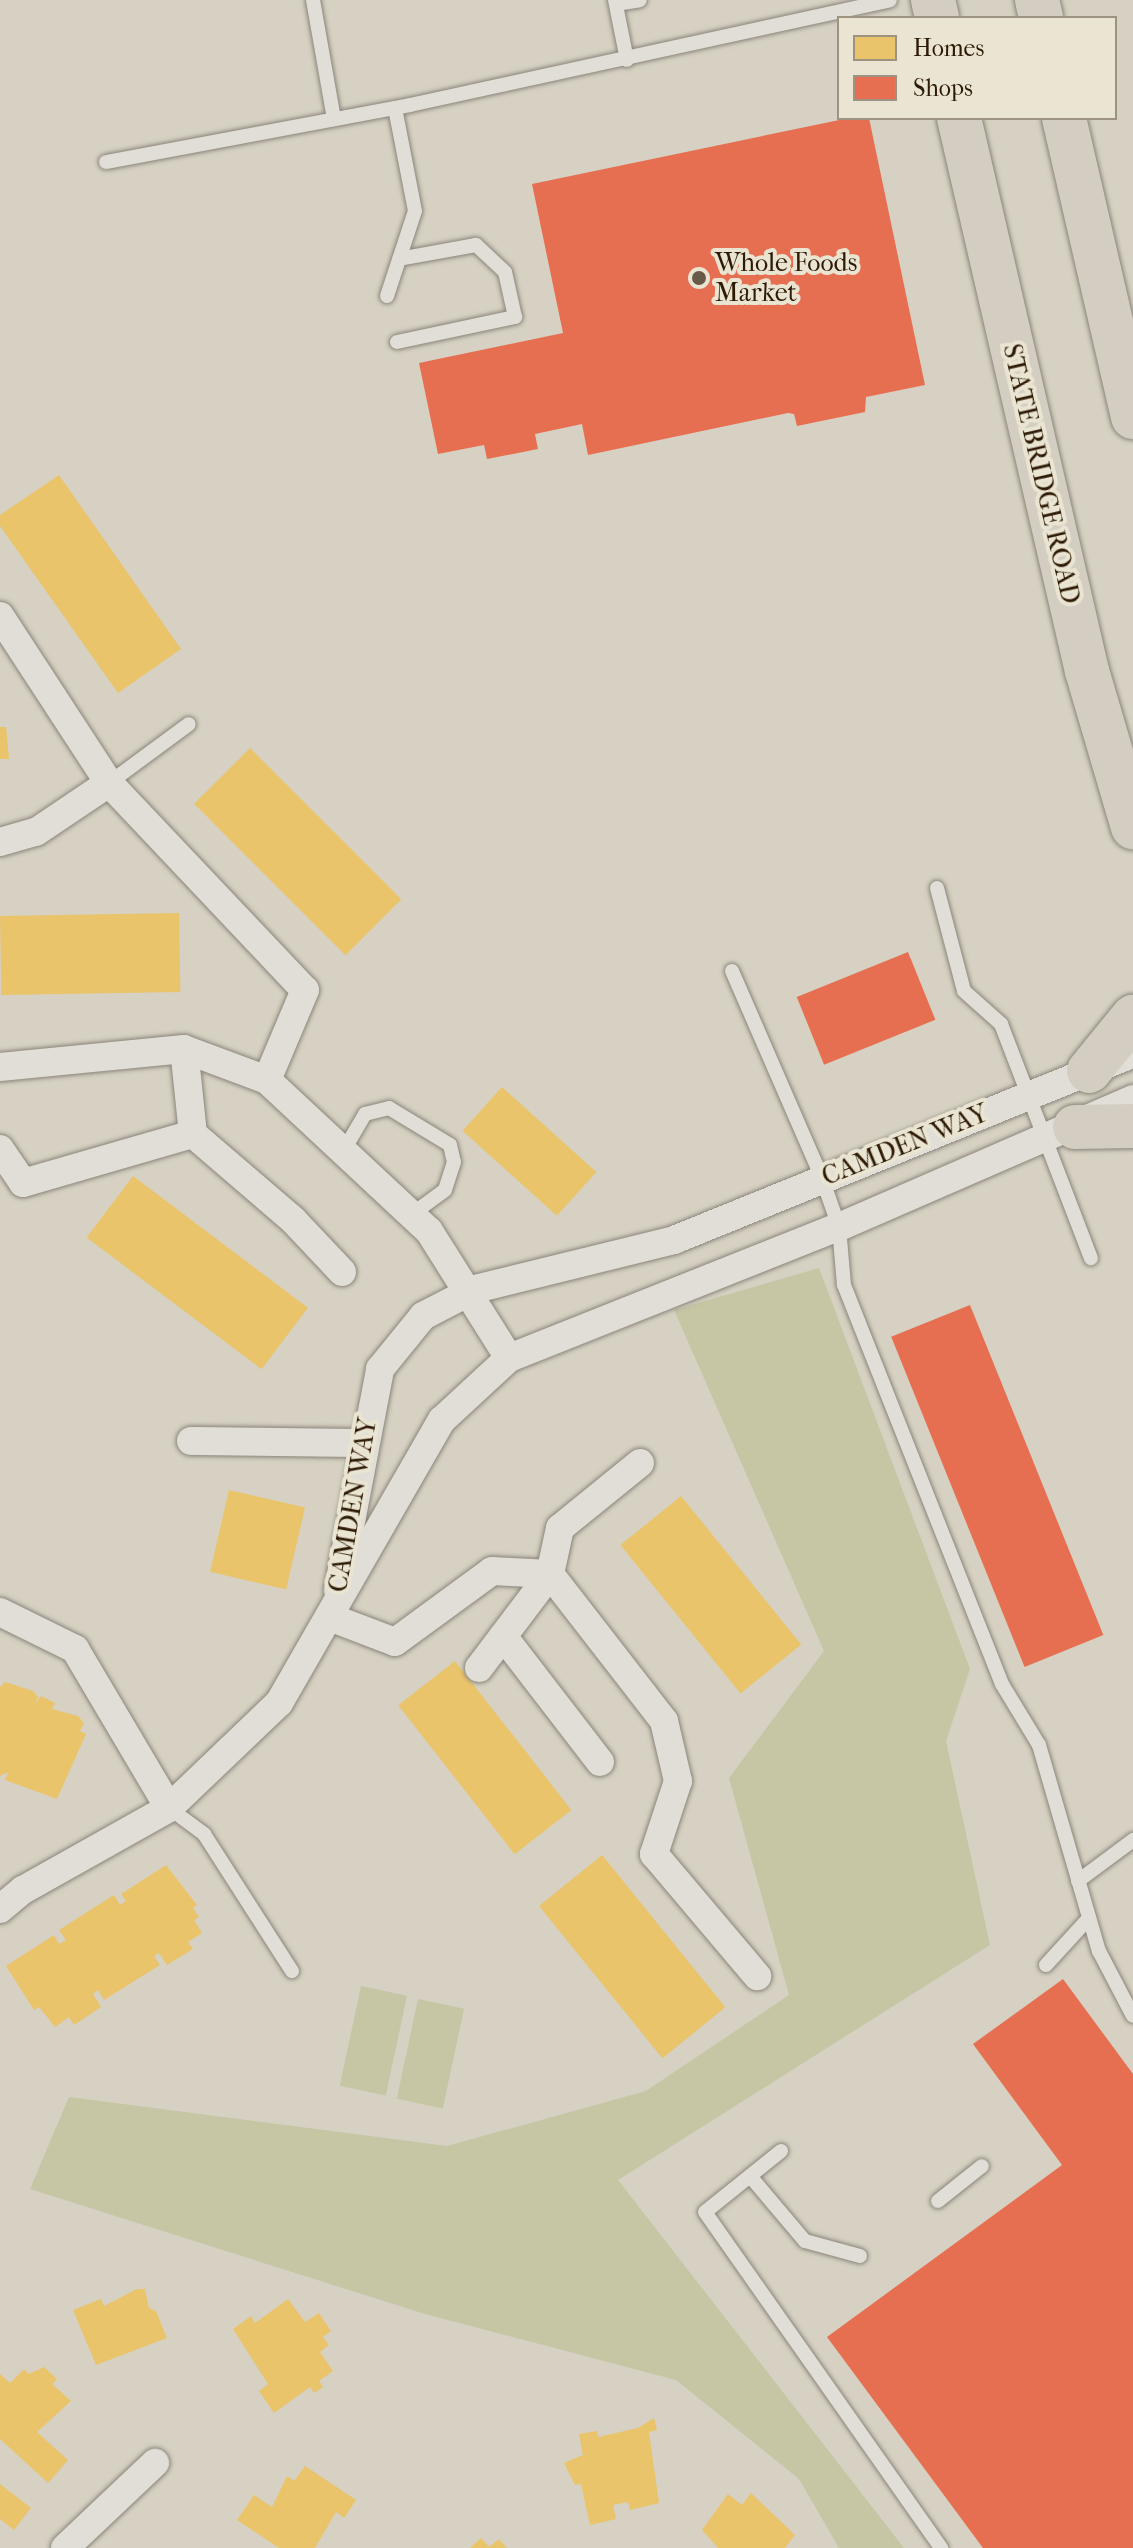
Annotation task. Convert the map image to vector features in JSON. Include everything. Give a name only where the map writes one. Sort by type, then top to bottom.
[{"type":"highway","name":"STATE BRIDGE ROAD","points":[[959,120],[1087,671],[1133,827]]},
{"type":"highway","points":[[1064,120],[1133,417]]},
{"type":"highway","points":[[1089,1071],[1133,1017]]},
{"type":"highway","points":[[1060,1133],[1133,1126]]},
{"type":"street","points":[[0,616],[109,783],[305,990],[267,1080]]},
{"type":"street","points":[[0,842],[36,832],[109,783]]},
{"type":"street","points":[[184,1049],[193,1134],[294,1221],[342,1272]]},
{"type":"street","points":[[0,1067],[184,1049],[267,1080],[429,1231],[509,1358]]},
{"type":"street","name":"CAMDEN WAY","points":[[332,1618],[363,1443],[380,1369],[423,1316],[467,1293],[529,1273],[674,1240],[1133,1054]]},
{"type":"street","name":"CAMDEN WAY","points":[[332,1618],[442,1420],[509,1358],[839,1227],[1133,1099]]},
{"type":"street","points":[[0,1149],[23,1183],[193,1134]]},
{"type":"street","points":[[191,1441],[363,1443]]},
{"type":"street","points":[[479,1668],[550,1574],[560,1528],[640,1463]]},
{"type":"street","points":[[0,1909],[23,1890],[169,1808],[279,1703],[332,1618],[395,1642],[492,1571],[550,1574],[664,1721],[678,1781],[654,1854],[757,1976]]},
{"type":"street","points":[[0,1612],[75,1649],[169,1808]]},
{"type":"street","points":[[503,1636],[600,1762]]},
{"type":"street","points":[[65,2548],[155,2463]]},
{"type":"lane","points":[[313,0],[334,119]]},
{"type":"lane","points":[[627,60],[615,2],[640,0]]},
{"type":"lane","points":[[106,162],[395,108],[817,19],[890,0]]},
{"type":"lane","points":[[817,19],[837,25]]},
{"type":"lane","points":[[387,296],[415,211],[395,108]]},
{"type":"lane","points":[[397,342],[515,317],[505,272],[476,245],[399,259]]},
{"type":"lane","points":[[109,783],[189,724]]},
{"type":"lane","points":[[937,888],[964,991],[1001,1024],[1028,1095],[1060,1133],[1091,1258]]},
{"type":"lane","points":[[732,971],[822,1178],[839,1227],[844,1285],[1002,1684],[1039,1745],[1099,1951],[1133,2016]]},
{"type":"lane","points":[[344,1150],[365,1114],[389,1108],[450,1145],[454,1162],[445,1190],[411,1215]]},
{"type":"lane","points":[[169,1808],[204,1834],[292,1971]]},
{"type":"lane","points":[[1078,1881],[1133,1840]]},
{"type":"lane","points":[[1046,1965],[1089,1918]]},
{"type":"lane","points":[[781,2151],[705,2212],[941,2548]]},
{"type":"lane","points":[[938,2201],[982,2166]]},
{"type":"lane","points":[[750,2176],[805,2241],[860,2256]]},
{"type":"green space","points":[[819,1268],[970,1669],[946,1741],[990,1945],[618,2180],[904,2548],[839,2548],[799,2479],[676,2380],[425,2314],[30,2189],[69,2097],[447,2146],[646,2091],[789,1995],[729,1778],[824,1651],[674,1310]]},
{"type":"green space","points":[[361,1986],[407,1996],[386,2096],[340,2086]]},
{"type":"green space","points":[[418,1999],[464,2009],[443,2109],[397,2099]]},
{"type":"building: Homes","points":[[59,475],[181,649],[118,693],[0,526],[0,515]]},
{"type":"building: Homes","points":[[0,727],[6,727],[9,759],[0,759]]},
{"type":"building: Homes","points":[[250,748],[401,899],[345,955],[194,804]]},
{"type":"building: Homes","points":[[179,913],[180,992],[1,995],[0,916]]},
{"type":"building: Homes","points":[[502,1087],[596,1172],[557,1216],[463,1131]]},
{"type":"building: Homes","points":[[133,1176],[308,1308],[262,1369],[87,1237]]},
{"type":"building: Homes","points":[[229,1490],[305,1508],[286,1589],[210,1572]]},
{"type":"building: Homes","points":[[681,1496],[801,1644],[741,1694],[620,1545]]},
{"type":"building: Homes","points":[[455,1661],[571,1810],[515,1854],[398,1705]]},
{"type":"building: Homes","points":[[5,1682],[33,1691],[38,1697],[35,1704],[41,1696],[55,1703],[52,1709],[78,1716],[84,1723],[80,1731],[86,1734],[57,1799],[5,1780],[8,1772],[0,1776],[0,1687]]},
{"type":"building: Homes","points":[[602,1855],[725,2007],[662,2058],[539,1906]]},
{"type":"building: Homes","points":[[166,1865],[197,1905],[193,1908],[199,1917],[194,1920],[202,1933],[188,1942],[193,1949],[167,1965],[159,1953],[154,1956],[160,1965],[104,2000],[98,1990],[93,1994],[101,2007],[74,2025],[69,2017],[55,2027],[39,2007],[34,2010],[6,1966],[54,1935],[59,1944],[66,1940],[59,1930],[114,1895],[120,1905],[126,1901],[121,1894]]},
{"type":"building: Homes","points":[[137,2289],[145,2289],[149,2308],[156,2311],[167,2338],[96,2365],[73,2310],[101,2299],[104,2306]]},
{"type":"building: Homes","points":[[288,2299],[305,2322],[319,2313],[331,2331],[323,2337],[329,2345],[320,2352],[333,2371],[319,2381],[323,2387],[314,2393],[310,2387],[274,2413],[259,2391],[268,2384],[233,2329],[251,2316],[255,2323]]},
{"type":"building: Homes","points":[[44,2367],[57,2379],[52,2384],[71,2401],[37,2432],[68,2460],[48,2483],[0,2439],[0,2374],[10,2383],[24,2369],[29,2374]]},
{"type":"building: Homes","points":[[654,2418],[657,2430],[649,2432],[659,2503],[630,2510],[628,2502],[613,2505],[616,2519],[590,2525],[581,2484],[575,2485],[564,2463],[583,2455],[579,2434],[597,2431],[598,2437],[638,2428]]},
{"type":"building: Homes","points":[[305,2466],[356,2500],[344,2518],[336,2512],[315,2548],[279,2548],[237,2520],[254,2495],[272,2507],[287,2476],[294,2481]]},
{"type":"building: Homes","points":[[0,2484],[31,2508],[14,2530],[0,2519]]},
{"type":"building: Homes","points":[[751,2493],[795,2535],[785,2548],[718,2548],[702,2530],[728,2494],[742,2505]]},
{"type":"building: Homes","points":[[481,2538],[489,2547],[499,2539],[507,2548],[470,2548]]},
{"type":"building: Shops","points":[[839,120],[869,120],[925,385],[866,397],[865,412],[797,426],[794,414],[788,413],[588,455],[582,424],[535,434],[538,449],[487,459],[484,445],[438,454],[419,363],[563,333],[532,184]]},
{"type":"building: Shops","points":[[908,952],[935,1020],[824,1065],[797,997]]},
{"type":"building: Shops","points":[[970,1305],[1103,1635],[1025,1667],[891,1337]]},
{"type":"building: Shops","points":[[1063,1979],[1133,2074],[1133,2548],[983,2548],[827,2337],[1062,2165],[973,2044]]},
{"type":"place","name":"Whole Foods Market","points":[[699,278]]}]
